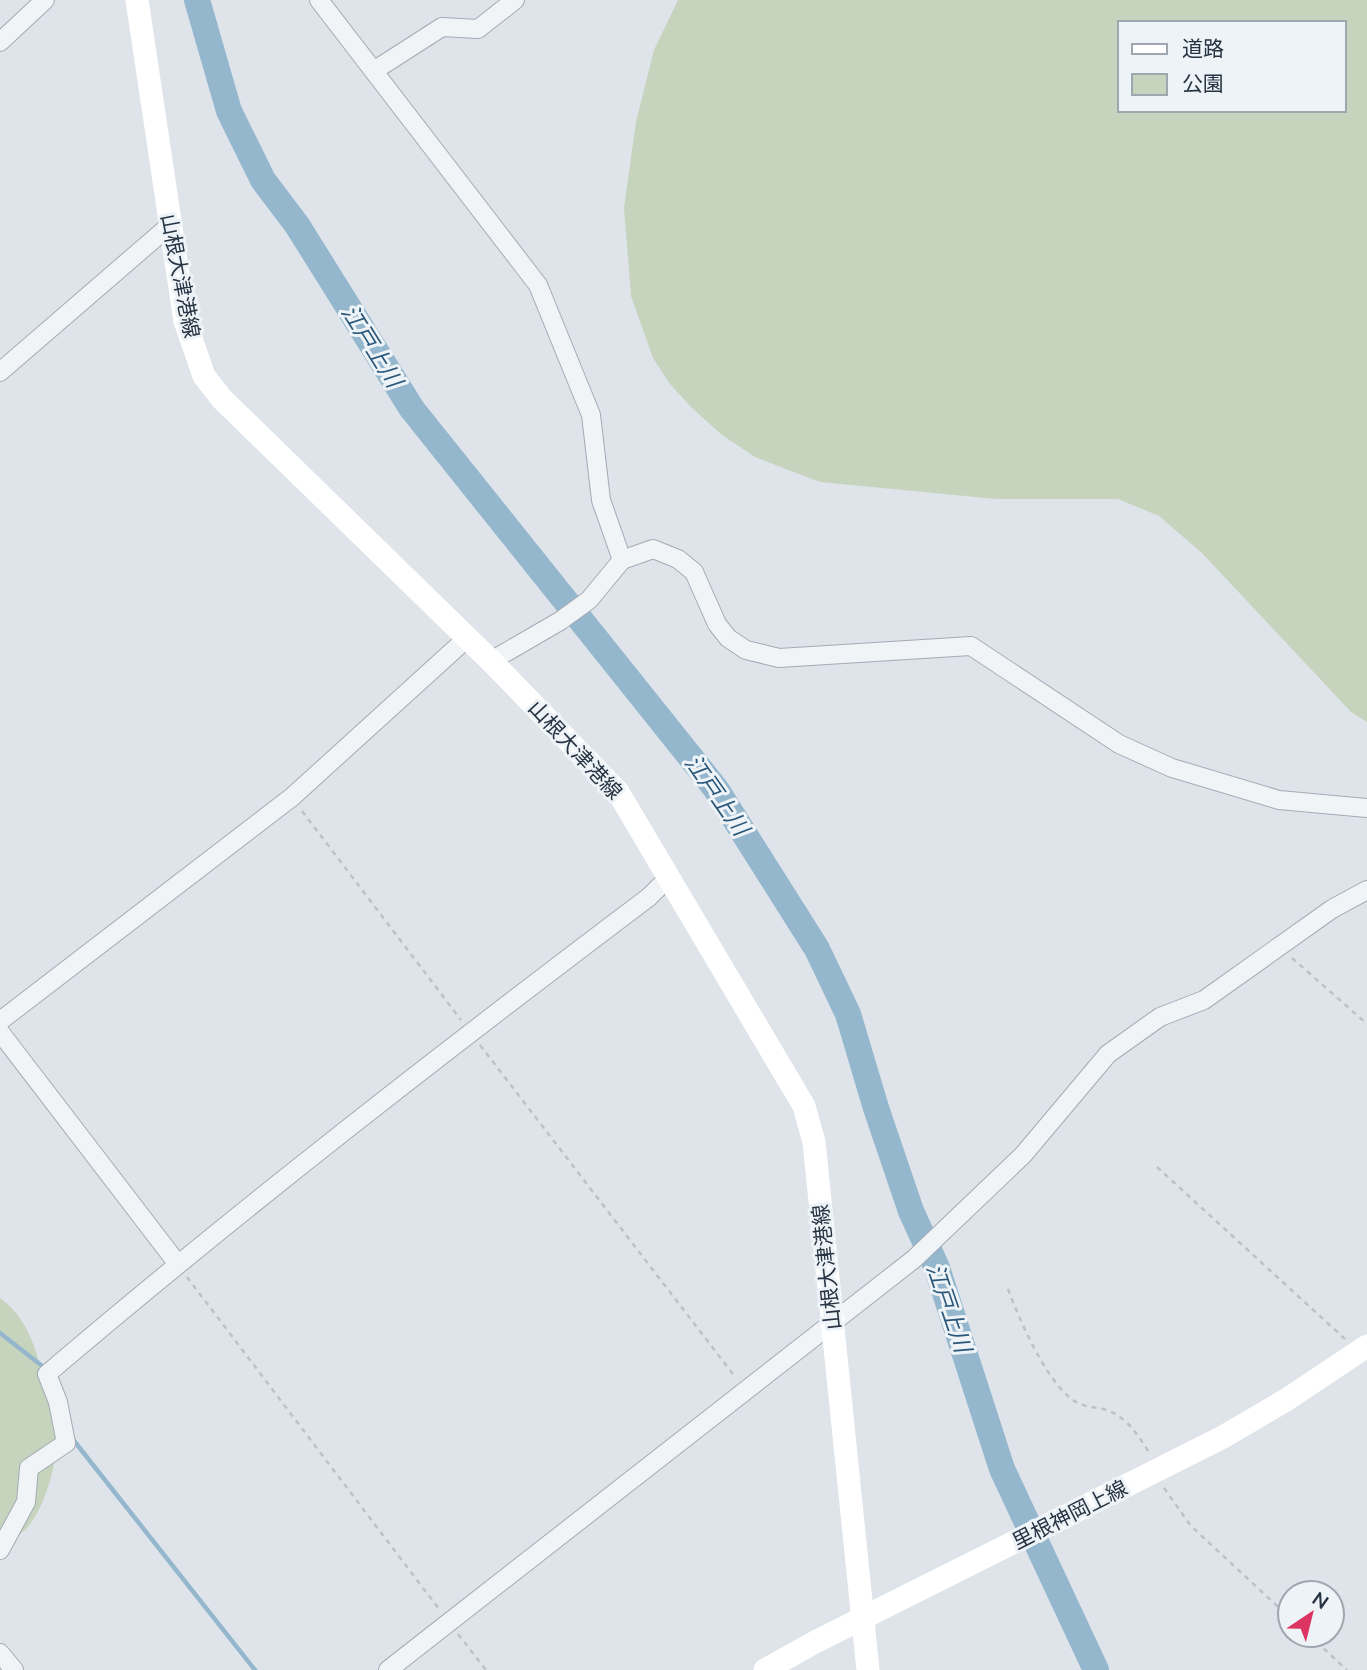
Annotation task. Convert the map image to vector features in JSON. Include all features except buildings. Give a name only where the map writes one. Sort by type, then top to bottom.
[{"type":"main road","name":"山根大津港線","points":[[137,0],[185,321],[204,376],[222,399],[491,661],[618,792],[804,1106],[814,1142],[868,1670]]},
{"type":"main road","name":"里根神岡上線","points":[[765,1670],[862,1618],[1057,1523],[1223,1437],[1363,1349]]},
{"type":"street","points":[[0,42],[45,0]]},
{"type":"street","points":[[319,0],[538,285],[591,415],[601,500],[622,560]]},
{"type":"street","points":[[375,70],[442,27],[478,29],[515,0]]},
{"type":"street","points":[[0,372],[169,226]]},
{"type":"street","points":[[491,661],[561,621],[589,600],[622,560],[653,549],[678,559],[694,572],[722,631],[746,650],[779,658],[971,646],[1119,744],[1172,768],[1279,800],[1367,808]]},
{"type":"street","points":[[0,1021],[292,797],[466,639]]},
{"type":"street","points":[[0,1550],[26,1502],[29,1468],[66,1443],[58,1402],[47,1374],[177,1263],[470,1032],[649,897],[668,878]]},
{"type":"street","points":[[388,1670],[915,1259],[1023,1155],[1108,1054],[1160,1017],[1203,1000],[1367,890]]},
{"type":"street","points":[[0,1032],[177,1263]]},
{"type":"street","points":[[0,1653],[14,1670]]},
{"type":"path","points":[[292,797],[745,1390]]},
{"type":"path","points":[[1279,947],[1367,1024]]},
{"type":"path","points":[[1157,1167],[1363,1349]]},
{"type":"path","points":[[177,1263],[486,1670]]},
{"type":"path","points":[[1324,1649],[1347,1670]]},
{"type":"green space","points":[[678,0],[1367,0],[1367,722],[1351,712],[1202,553],[1159,516],[1118,499],[996,499],[820,482],[755,457],[722,435],[670,384],[653,358],[631,296],[624,208],[636,122],[654,50]]},
{"type":"green space","points":[[0,1298],[17,1314],[33,1342],[54,1410],[57,1434],[51,1478],[41,1505],[24,1531],[0,1545]]},
{"type":"waterway","name":"江戸上川","points":[[197,0],[229,111],[263,180],[297,225],[412,409],[716,789],[817,949],[848,1014],[876,1108],[911,1211],[937,1268],[1002,1469],[1096,1670]]},
{"type":"waterway","points":[[0,1333],[46,1369]]},
{"type":"waterway","points":[[71,1437],[255,1670]]}]
